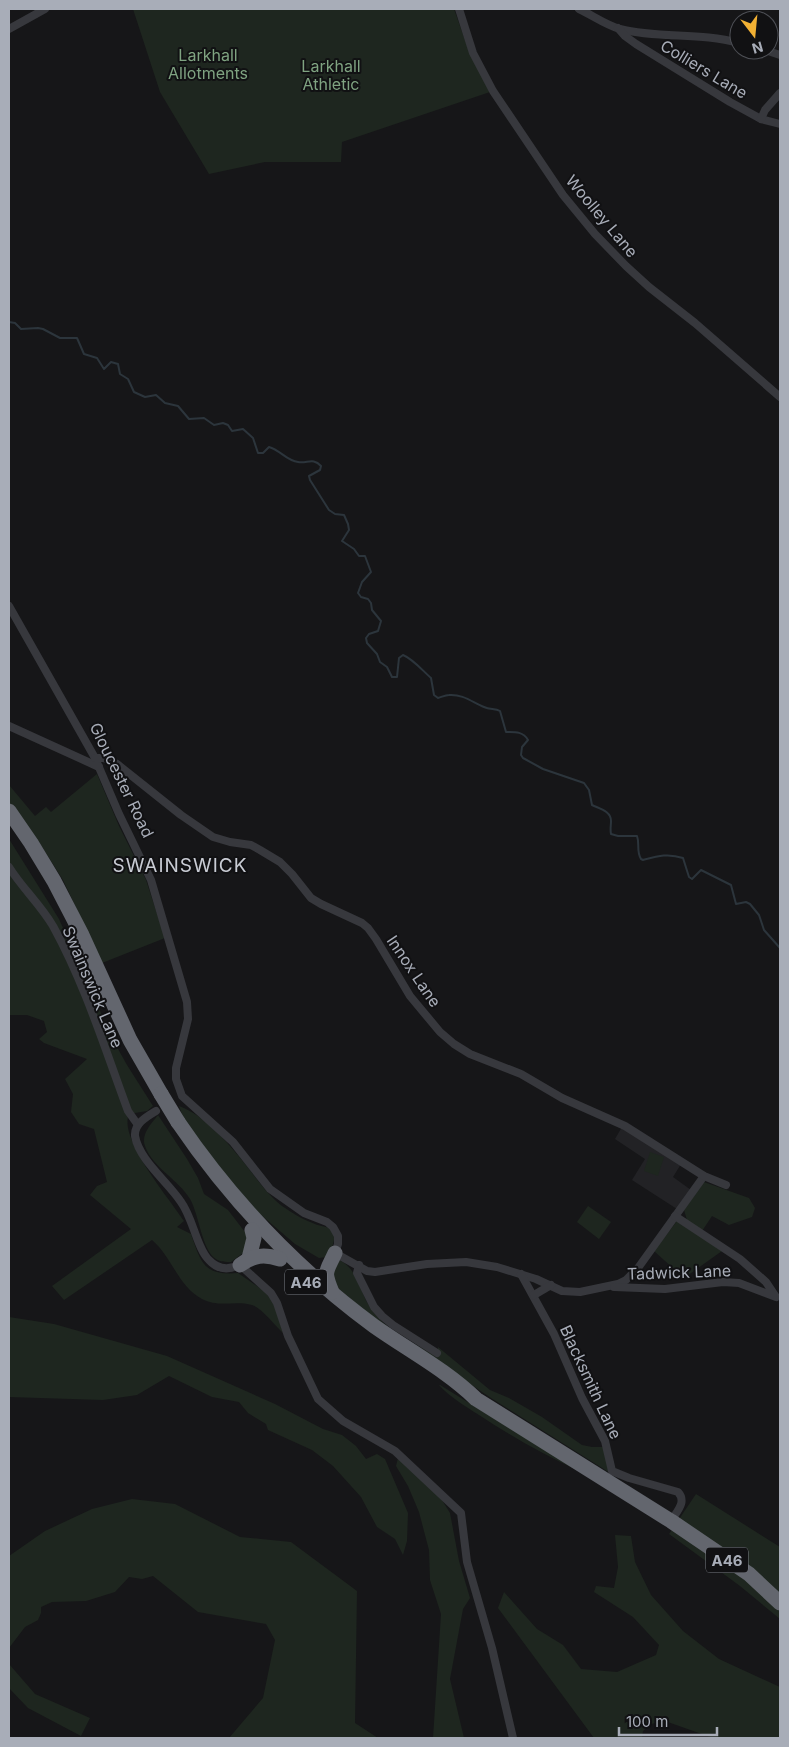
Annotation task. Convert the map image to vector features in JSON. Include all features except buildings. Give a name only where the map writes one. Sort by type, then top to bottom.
[{"type":"highway","name":"A46","points":[[9,811],[54,880],[130,1040],[194,1160],[252,1230],[374,1326],[461,1385],[476,1399]]},
{"type":"highway","name":"A46","points":[[9,827],[45,884],[73,938],[118,1037],[161,1101]]},
{"type":"highway","name":"A46","points":[[174,1124],[287,1258],[322,1296],[367,1332],[458,1392],[476,1399],[671,1521],[749,1574],[780,1603]]},
{"type":"highway","points":[[245,1262],[254,1238],[252,1230]]},
{"type":"highway","points":[[245,1262],[260,1255],[268,1255],[314,1264],[334,1255]]},
{"type":"highway","points":[[333,1294],[326,1273],[334,1255]]},
{"type":"street","points":[[9,27],[45,9]]},
{"type":"street","name":"Woolley Lane","points":[[459,9],[473,53],[493,91],[563,194],[595,234],[643,282],[695,323],[780,397]]},
{"type":"street","points":[[579,9],[618,28],[653,35],[701,37],[729,41]]},
{"type":"street","name":"Colliers Lane","points":[[618,28],[636,44],[730,102],[761,119],[780,124]]},
{"type":"street","points":[[761,119],[765,110],[780,93]]},
{"type":"street","name":"Gloucester Road","points":[[9,606],[95,758],[119,814],[151,880],[187,1002],[188,1020],[176,1068],[176,1079],[182,1096]]},
{"type":"street","points":[[9,726],[99,767]]},
{"type":"street","name":"Innox Lane","points":[[95,758],[104,758],[117,764],[181,815],[213,837],[252,845],[280,862],[311,898],[362,923],[376,939],[410,996],[440,1032],[454,1044],[470,1054],[521,1074],[562,1098],[625,1126],[704,1176],[726,1185]]},
{"type":"street","name":"Swainswick Lane","points":[[9,867],[54,927],[84,992],[128,1111],[138,1125]]},
{"type":"street","points":[[334,1255],[338,1244],[338,1236],[333,1227],[328,1222],[304,1213],[270,1189],[233,1142],[182,1096],[161,1101],[138,1125],[135,1135],[140,1150],[181,1200],[189,1214],[202,1250],[208,1260],[214,1265],[226,1269],[245,1262],[271,1293],[277,1303],[288,1336],[318,1399],[343,1421],[395,1451],[461,1513],[467,1562],[492,1648],[513,1738]]},
{"type":"street","name":"Tadwick Lane","points":[[610,1287],[626,1280],[638,1268],[704,1176]]},
{"type":"street","name":"Tadwick Lane","points":[[675,1216],[740,1258],[766,1282],[778,1299]]},
{"type":"street","name":"Tadwick Lane","points":[[334,1255],[359,1265],[368,1271],[375,1272],[427,1264],[466,1262],[497,1267],[551,1285],[562,1291],[571,1292],[610,1287],[665,1289],[723,1282],[738,1283],[778,1299]]},
{"type":"street","points":[[359,1265],[357,1273],[374,1307],[393,1325],[437,1353]]},
{"type":"street","name":"Blacksmith Lane","points":[[521,1274],[554,1334],[582,1398],[605,1441],[612,1471],[629,1478],[678,1492],[682,1497],[682,1503],[671,1521]]},
{"type":"street","points":[[534,1295],[551,1285]]},
{"type":"shaded area","points":[[622,1127],[681,1164],[673,1177],[691,1190],[677,1209],[632,1180],[645,1159],[615,1139]]},
{"type":"green space","name":"Larkhall Athletic","points":[[133,9],[454,9],[470,54],[490,92],[342,142],[341,162],[265,162],[209,174],[160,92]]},
{"type":"green space","points":[[97,774],[119,826],[146,880],[165,938],[102,963],[63,880],[39,842],[9,805],[9,785],[35,816],[46,807],[51,812]]},
{"type":"green space","points":[[9,839],[59,919],[113,1040],[153,1106],[147,1111],[129,1114],[128,1125],[131,1138],[147,1169],[184,1221],[177,1227],[191,1234],[201,1260],[211,1270],[238,1273],[264,1291],[273,1300],[283,1333],[264,1313],[252,1305],[239,1303],[221,1304],[202,1299],[187,1287],[152,1240],[64,1300],[52,1286],[131,1229],[90,1195],[97,1186],[107,1182],[94,1129],[79,1124],[71,1112],[73,1094],[65,1079],[87,1059],[44,1043],[39,1039],[47,1032],[44,1021],[27,1015],[9,1015]]},
{"type":"green space","points":[[179,1106],[189,1110],[208,1124],[235,1151],[277,1202],[294,1214],[317,1225],[327,1227],[333,1232],[334,1239],[327,1257],[319,1258],[295,1244],[260,1214],[221,1173],[184,1120]]},
{"type":"green space","points":[[158,1115],[187,1159],[198,1178],[204,1194],[228,1210],[248,1236],[243,1253],[231,1262],[219,1261],[211,1255],[190,1199],[148,1154],[144,1137],[147,1129]]},
{"type":"green space","points":[[650,1152],[664,1157],[658,1176],[644,1171]]},
{"type":"green space","points":[[704,1182],[749,1198],[755,1208],[752,1217],[729,1225],[712,1216],[702,1231],[687,1220],[684,1210]]},
{"type":"green space","points":[[588,1206],[611,1222],[599,1239],[577,1222]]},
{"type":"green space","points":[[677,1221],[722,1251],[684,1278],[654,1251]]},
{"type":"green space","points":[[339,1260],[345,1263],[354,1273],[368,1304],[380,1320],[406,1339],[432,1354],[438,1353],[438,1347],[490,1390],[509,1398],[542,1417],[582,1445],[604,1447],[610,1473],[491,1398],[378,1322],[332,1281],[330,1268]]},
{"type":"green space","points":[[9,1317],[54,1324],[167,1356],[275,1404],[323,1429],[342,1435],[356,1446],[366,1459],[377,1454],[385,1459],[408,1513],[407,1541],[403,1555],[395,1539],[377,1527],[361,1497],[333,1466],[312,1450],[268,1430],[266,1424],[248,1413],[239,1402],[212,1397],[169,1376],[137,1395],[103,1400],[9,1397]]},
{"type":"green space","points":[[439,1385],[579,1471],[540,1452],[503,1430],[458,1402]]},
{"type":"green space","points":[[398,1458],[440,1497],[450,1513],[459,1561],[470,1598],[463,1609],[450,1679],[464,1738],[433,1738],[441,1614],[430,1580],[429,1550],[419,1512],[408,1486],[396,1466]]},
{"type":"green space","points":[[696,1494],[780,1547],[780,1619],[740,1586],[669,1534]]},
{"type":"green space","points":[[132,1499],[175,1504],[240,1537],[291,1542],[357,1591],[355,1723],[378,1738],[229,1738],[263,1698],[275,1640],[266,1624],[198,1612],[153,1576],[142,1579],[129,1577],[115,1592],[86,1601],[52,1602],[41,1607],[38,1620],[25,1627],[9,1648],[9,1556],[45,1531],[92,1509]]},
{"type":"green space","points":[[615,1535],[631,1536],[635,1562],[651,1595],[683,1631],[719,1659],[780,1687],[780,1738],[713,1738],[665,1721],[651,1724],[643,1731],[642,1738],[594,1738],[498,1608],[504,1592],[537,1629],[563,1645],[581,1669],[617,1672],[656,1655],[659,1645],[633,1617],[594,1592],[596,1586],[614,1588],[618,1567]]},
{"type":"green space","points":[[9,1664],[35,1694],[90,1718],[81,1736],[28,1708],[9,1688]]},
{"type":"waterway","points":[[9,322],[15,323],[21,329],[38,328],[60,338],[77,338],[84,354],[97,358],[104,369],[111,362],[118,364],[120,374],[128,379],[134,392],[145,397],[156,395],[165,403],[178,406],[189,419],[204,418],[214,425],[223,423],[228,425],[232,431],[243,429],[253,438],[258,453],[263,453],[269,447],[294,461],[313,461],[318,463],[321,466],[320,470],[309,476],[310,480],[329,510],[335,514],[344,515],[349,530],[342,541],[354,549],[359,556],[365,556],[371,572],[362,582],[358,593],[361,597],[368,599],[372,610],[381,621],[378,631],[369,634],[366,638],[367,643],[377,654],[380,662],[387,667],[392,677],[397,677],[399,658],[403,655],[414,662],[431,678],[434,695],[438,698],[448,695],[459,696],[486,708],[500,711],[506,732],[521,734],[528,740],[522,747],[521,755],[523,758],[543,769],[584,783],[589,790],[592,805],[604,811],[611,818],[611,834],[637,836],[639,853],[643,860],[658,856],[678,856],[683,858],[689,877],[692,879],[701,870],[731,885],[736,904],[746,902],[750,904],[759,915],[764,930],[780,948]]},
{"type":"district","name":"SWAINSWICK","points":[[180,865]]},
{"type":"park label","name":"Larkhall Allotments","points":[[208,64]]}]
